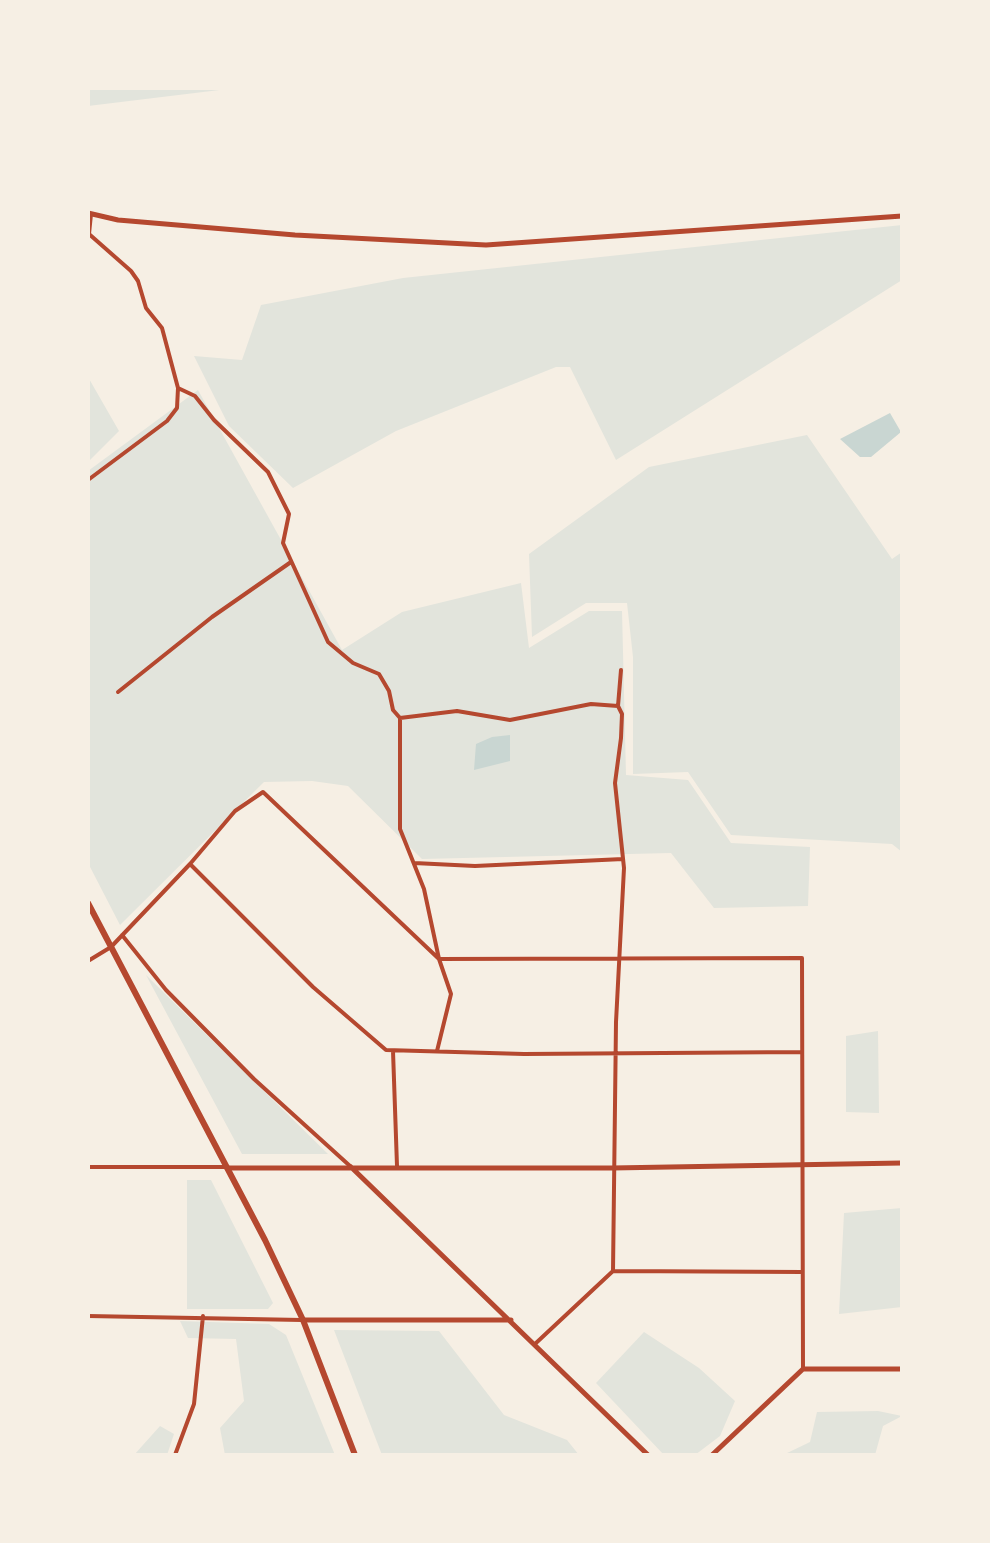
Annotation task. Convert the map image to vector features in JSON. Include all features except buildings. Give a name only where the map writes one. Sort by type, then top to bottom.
[{"type":"main road","points":[[88,903],[303,1320],[355,1455]]},
{"type":"street","points":[[88,480],[167,421],[177,408],[178,388],[162,328],[146,308],[138,281],[131,271],[89,234],[90,214],[118,220],[295,235],[486,245],[902,216]]},
{"type":"street","points":[[178,388],[195,396],[214,420],[268,472],[289,514],[283,543],[328,642],[353,663],[379,674],[389,691],[393,710],[400,718],[400,829],[424,889],[439,959],[451,994],[437,1051]]},
{"type":"street","points":[[118,692],[212,617],[291,562]]},
{"type":"street","points":[[613,1271],[612,1168],[617,1147],[623,859],[615,783],[621,738],[622,714],[618,706],[621,670]]},
{"type":"street","points":[[400,718],[457,711],[510,720],[591,704],[618,706]]},
{"type":"street","points":[[88,961],[111,947],[190,864],[235,811],[263,792],[439,959],[802,958],[803,1369]]},
{"type":"street","points":[[414,863],[475,866],[623,859]]},
{"type":"street","points":[[190,864],[313,987],[386,1050],[618,1054],[802,1052]]},
{"type":"street","points":[[122,935],[166,990],[254,1079],[512,1320],[648,1455]]},
{"type":"street","points":[[393,1051],[397,1166]]},
{"type":"street","points":[[88,1167],[612,1168],[902,1163]]},
{"type":"street","points":[[536,1343],[613,1271],[802,1272]]},
{"type":"street","points":[[88,1316],[512,1320]]},
{"type":"street","points":[[175,1455],[194,1404],[203,1316]]},
{"type":"street","points":[[712,1455],[803,1369],[902,1369]]},
{"type":"shaded area","points":[[88,88],[236,88],[88,106]]},
{"type":"shaded area","points":[[902,225],[902,280],[616,460],[570,367],[556,367],[396,431],[293,488],[229,426],[194,356],[242,360],[261,305],[403,278]]},
{"type":"shaded area","points":[[88,377],[119,431],[88,462]]},
{"type":"shaded area","points":[[198,390],[342,650],[402,612],[521,583],[529,648],[589,611],[622,611],[626,775],[688,780],[731,843],[810,847],[808,906],[714,908],[671,853],[422,859],[348,786],[312,781],[264,782],[120,925],[88,863],[88,471]]},
{"type":"shaded area","points":[[890,413],[901,432],[871,457],[860,457],[840,439]]},
{"type":"shaded area","points":[[807,435],[892,559],[902,552],[902,852],[892,844],[731,835],[688,772],[633,774],[633,657],[627,603],[586,603],[532,637],[529,554],[649,467]]},
{"type":"shaded area","points":[[510,735],[510,761],[474,770],[476,744],[492,737]]},
{"type":"shaded area","points":[[146,975],[328,1154],[242,1154]]},
{"type":"shaded area","points":[[878,1031],[879,1113],[846,1112],[846,1036]]},
{"type":"shaded area","points":[[187,1180],[211,1180],[273,1303],[268,1309],[187,1309]]},
{"type":"shaded area","points":[[902,1208],[902,1307],[839,1314],[844,1213]]},
{"type":"shaded area","points":[[180,1321],[269,1324],[286,1335],[335,1455],[225,1455],[220,1428],[244,1401],[236,1339],[188,1338]]},
{"type":"shaded area","points":[[334,1330],[439,1331],[504,1415],[567,1440],[579,1455],[382,1455]]},
{"type":"shaded area","points":[[644,1332],[699,1368],[735,1401],[720,1436],[695,1455],[664,1455],[596,1383]]},
{"type":"shaded area","points":[[878,1411],[902,1416],[883,1426],[875,1455],[783,1455],[810,1442],[817,1412]]},
{"type":"shaded area","points":[[160,1426],[174,1434],[167,1455],[134,1455]]}]
